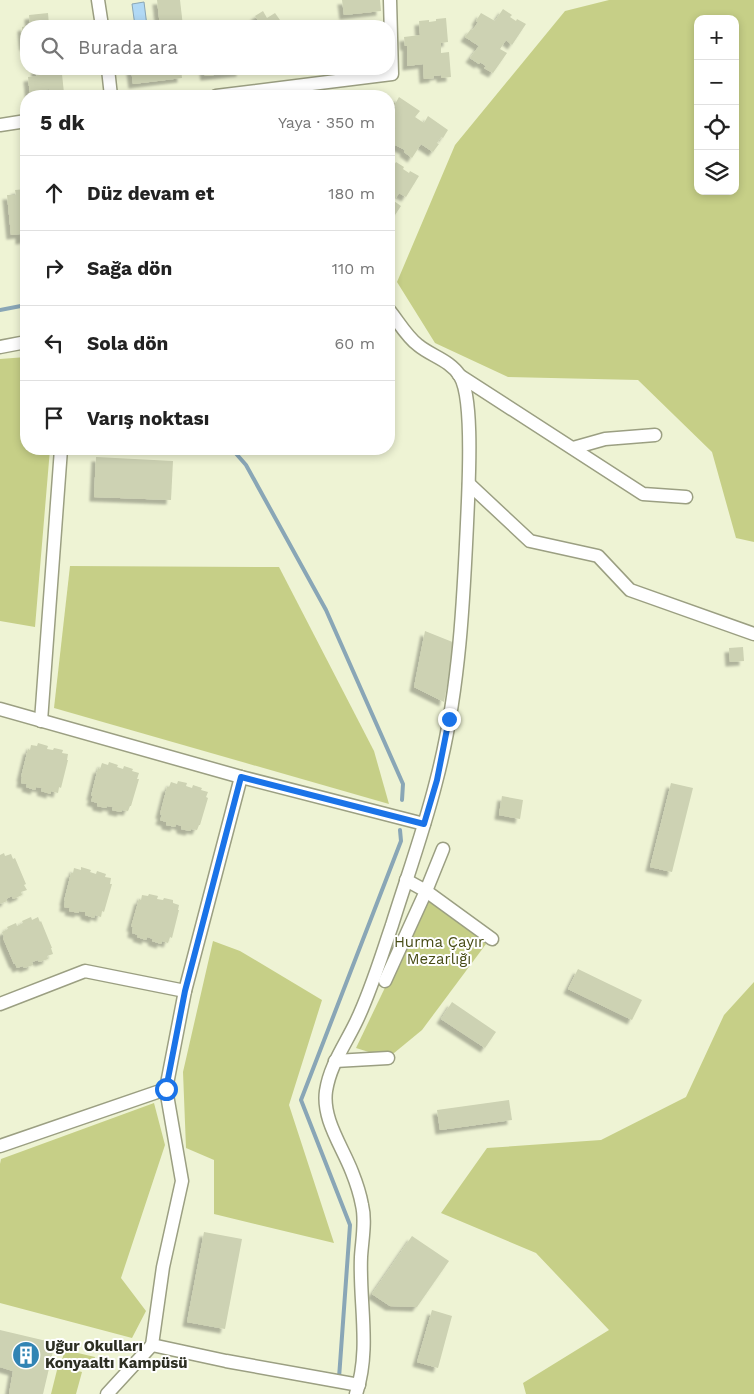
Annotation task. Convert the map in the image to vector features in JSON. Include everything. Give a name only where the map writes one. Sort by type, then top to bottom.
[{"type":"street","points":[[98,0],[101,20]]},
{"type":"street","points":[[390,0],[391,20]]},
{"type":"street","points":[[109,75],[110,90]]},
{"type":"street","points":[[264,90],[384,75]]},
{"type":"street","points":[[0,125],[20,122]]},
{"type":"street","points":[[395,318],[416,345],[446,362],[459,375],[643,494],[686,497]]},
{"type":"street","points":[[0,347],[20,343]]},
{"type":"street","points":[[152,1344],[358,1390],[365,1333],[361,1290],[363,1209],[353,1174],[329,1119],[326,1107],[327,1086],[335,1061],[356,1022],[382,954],[437,780],[452,699],[465,571],[470,467],[466,391],[459,375]]},
{"type":"street","points":[[573,448],[605,438],[655,435]]},
{"type":"street","points":[[41,721],[61,455]]},
{"type":"street","points":[[469,484],[530,541],[598,556],[630,590],[754,634]]},
{"type":"street","points":[[0,709],[241,777],[424,824]]},
{"type":"street","points":[[107,1394],[152,1344],[163,1266],[182,1181],[166,1089],[185,991],[241,777]]},
{"type":"street","points":[[385,981],[443,850]]},
{"type":"street","points":[[406,880],[492,939]]},
{"type":"street","points":[[0,1004],[85,971],[185,991]]},
{"type":"street","points":[[335,1061],[388,1058]]},
{"type":"street","points":[[0,1146],[166,1089]]},
{"type":"green space","points":[[609,0],[754,0],[754,542],[736,538],[712,452],[638,380],[508,377],[435,343],[397,282],[455,145],[565,11]]},
{"type":"green space","points":[[20,357],[20,455],[49,455],[35,627],[0,621],[0,359]]},
{"type":"green space","points":[[70,566],[279,567],[374,751],[389,804],[54,708]]},
{"type":"green space","name":"Hurma Çayır Mezarlığı","points":[[428,898],[486,944],[422,1030],[388,1058],[356,1048]]},
{"type":"green space","points":[[213,941],[240,951],[322,1000],[289,1105],[334,1243],[214,1214],[214,1160],[186,1148],[183,1072]]},
{"type":"green space","points":[[754,982],[754,1394],[526,1394],[523,1383],[609,1330],[536,1253],[441,1213],[487,1148],[601,1140],[686,1097],[724,1015]]},
{"type":"green space","points":[[154,1103],[165,1145],[121,1278],[146,1311],[132,1338],[0,1303],[1,1159]]},
{"type":"green space","points":[[65,1350],[95,1357],[92,1370],[61,1363]]},
{"type":"green space","points":[[58,1366],[82,1372],[76,1394],[51,1394]]},
{"type":"water","points":[[144,2],[146,20],[134,20],[132,4]]},
{"type":"building","points":[[157,0],[180,0],[182,20],[159,20]]},
{"type":"building","points":[[342,0],[380,0],[381,11],[344,15]]},
{"type":"building","points":[[503,9],[512,15],[510,17],[516,21],[517,19],[526,24],[512,45],[506,40],[500,49],[507,53],[493,73],[484,68],[486,66],[480,62],[479,64],[470,58],[479,46],[465,37],[471,29],[473,30],[481,13],[495,21]]},
{"type":"building","points":[[263,11],[267,18],[275,13],[280,20],[258,20],[255,16]]},
{"type":"building","points":[[48,13],[49,20],[29,20],[29,15]]},
{"type":"building","points":[[446,18],[448,42],[441,43],[441,53],[449,52],[451,77],[441,78],[441,75],[424,79],[423,64],[407,66],[407,46],[405,46],[404,37],[420,35],[419,21],[429,20],[429,22]]},
{"type":"building","points":[[62,75],[64,90],[29,90],[28,77]]},
{"type":"building","points":[[132,75],[182,75],[182,78],[133,84]]},
{"type":"building","points":[[399,97],[420,111],[415,117],[424,123],[428,116],[448,130],[443,138],[441,137],[437,143],[439,144],[433,152],[421,144],[412,158],[404,152],[405,150],[395,145],[395,104]]},
{"type":"building","points":[[396,162],[404,167],[403,169],[409,173],[410,171],[419,176],[406,197],[399,193],[395,199]]},
{"type":"building","points":[[15,190],[20,190],[20,234],[11,235],[7,195],[16,195]]},
{"type":"building","points":[[395,202],[401,206],[395,215]]},
{"type":"building","points":[[96,457],[173,461],[171,500],[94,497]]},
{"type":"building","points":[[425,631],[455,643],[444,702],[414,687]]},
{"type":"building","points":[[743,647],[744,661],[730,662],[729,648]]},
{"type":"building","points":[[38,743],[48,746],[47,749],[63,750],[62,753],[68,754],[61,788],[59,787],[58,793],[51,791],[51,794],[41,791],[42,788],[36,787],[35,790],[26,787],[27,784],[21,783],[28,749],[30,750],[31,745],[37,746]]},
{"type":"building","points":[[109,762],[118,765],[117,767],[123,769],[124,766],[139,773],[137,779],[139,779],[128,811],[122,810],[121,812],[112,810],[113,807],[97,806],[97,803],[91,801],[98,768],[100,769],[102,763],[108,765]]},
{"type":"building","points":[[178,781],[187,783],[186,786],[192,788],[193,785],[208,792],[206,797],[208,798],[197,830],[181,829],[181,826],[176,824],[175,827],[166,825],[166,822],[160,820],[167,787],[169,787],[171,782],[177,784]]},
{"type":"building","points":[[671,783],[693,788],[672,872],[650,867]]},
{"type":"building","points":[[502,796],[523,800],[520,819],[499,815]]},
{"type":"building","points":[[4,853],[5,856],[11,854],[13,859],[15,858],[27,890],[21,892],[22,895],[13,899],[12,896],[0,904],[0,855]]},
{"type":"building","points":[[81,867],[91,870],[90,872],[96,874],[97,871],[106,874],[105,877],[111,878],[110,884],[112,884],[101,917],[95,915],[94,918],[85,915],[85,912],[69,911],[70,908],[64,907],[71,873],[73,873],[74,868],[81,870]]},
{"type":"building","points":[[149,894],[158,896],[157,899],[173,900],[173,903],[179,905],[172,938],[170,937],[168,943],[162,941],[161,944],[147,937],[146,940],[132,933],[133,927],[131,927],[139,899],[141,900],[142,895],[148,896]]},
{"type":"building","points":[[31,917],[32,920],[38,917],[41,921],[53,954],[47,956],[48,959],[32,962],[33,965],[17,968],[2,932],[8,929],[7,927],[16,923],[17,926],[23,923],[22,921]]},
{"type":"building","points":[[578,969],[642,1000],[632,1020],[568,989]]},
{"type":"building","points":[[452,1002],[496,1032],[485,1048],[441,1019]]},
{"type":"building","points":[[509,1100],[512,1120],[440,1130],[437,1110]]},
{"type":"building","points":[[204,1232],[242,1239],[225,1329],[187,1322]]},
{"type":"building","points":[[412,1236],[449,1261],[417,1307],[390,1306],[372,1294]]},
{"type":"building","points":[[432,1310],[452,1316],[438,1368],[417,1362]]},
{"type":"building","name":"Uğur Okulları Konyaaltı Kampüsü","points":[[0,1330],[55,1343],[43,1394],[9,1394],[13,1371],[0,1367]]},
{"type":"waterway","points":[[0,310],[20,306]]},
{"type":"waterway","points":[[237,455],[246,465],[326,610],[403,784],[402,800]]},
{"type":"waterway","points":[[339,1378],[350,1225],[301,1100],[401,841],[400,830]]},
{"type":"place","name":"Uğur Okulları Konyaaltı Kampüsü","points":[[26,1355]]},
{"type":"route","points":[[166,1089],[185,991],[241,777],[424,824],[437,780],[449,719]]}]
